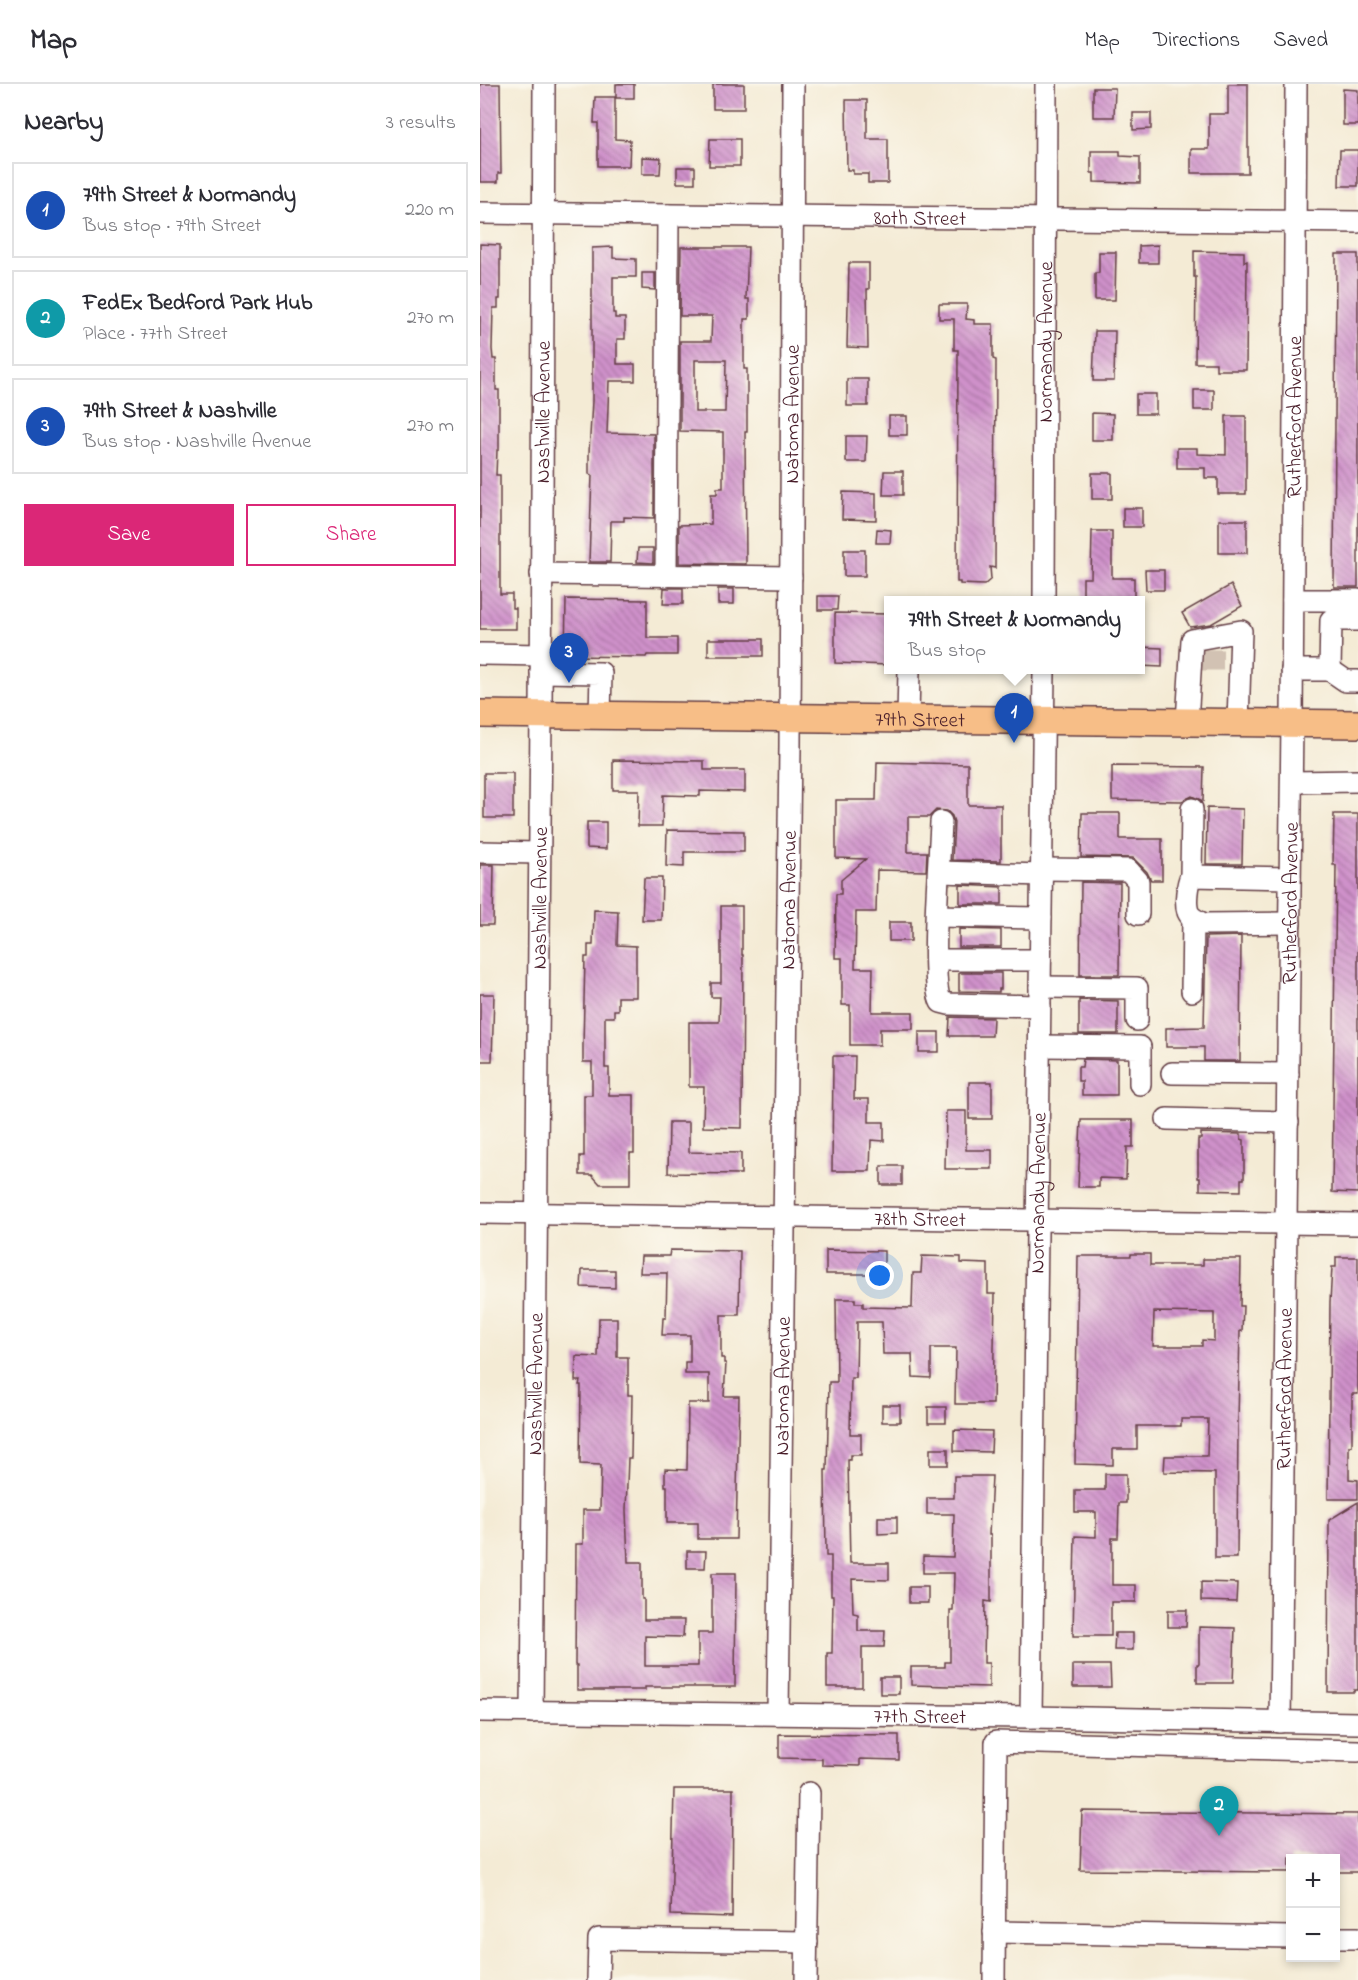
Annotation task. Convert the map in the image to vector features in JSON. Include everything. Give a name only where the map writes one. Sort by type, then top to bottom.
[{"type":"main road","name":"79th Street","points":[[480,714],[1358,724]]},
{"type":"street","name":"Nashville Avenue","points":[[532,1712],[544,84]]},
{"type":"street","name":"Natoma Avenue","points":[[778,1714],[790,718],[794,84]]},
{"type":"street","name":"Normandy Avenue","points":[[1044,596],[1046,84]]},
{"type":"street","name":"Rutherford Avenue","points":[[1280,1722],[1292,782],[1296,84]]},
{"type":"street","name":"80th Street","points":[[480,213],[1358,222]]},
{"type":"street","points":[[666,576],[668,215]]},
{"type":"street","points":[[541,574],[791,577]]},
{"type":"street","points":[[1293,600],[1358,600]]},
{"type":"street","points":[[1330,670],[1331,620],[1358,620]]},
{"type":"street","points":[[1187,722],[1196,659],[1192,640],[1241,631],[1232,660],[1238,723]]},
{"type":"street","points":[[480,654],[601,673],[600,716]]},
{"type":"street","points":[[1292,670],[1330,670],[1346,681],[1358,681]]},
{"type":"street","points":[[908,719],[909,674]]},
{"type":"street","name":"Normandy Avenue","points":[[1031,1717],[1044,674]]},
{"type":"street","points":[[1292,782],[1358,782]]},
{"type":"street","points":[[1192,809],[1188,912],[1193,919],[1204,924],[1290,923]]},
{"type":"street","points":[[941,822],[936,960],[938,996],[941,1002],[949,1004],[1137,988],[1137,1020]]},
{"type":"street","points":[[480,852],[538,853]]},
{"type":"street","points":[[939,873],[1128,870],[1138,881],[1138,914]]},
{"type":"street","points":[[1191,876],[1290,878]]},
{"type":"street","points":[[938,916],[1041,918]]},
{"type":"street","points":[[1191,991],[1193,919]]},
{"type":"street","points":[[936,960],[1040,960]]},
{"type":"street","points":[[1039,1046],[1140,1047],[1140,1083]]},
{"type":"street","points":[[1172,1073],[1288,1074]]},
{"type":"street","points":[[1167,1119],[1288,1122]]},
{"type":"street","name":"78th Street","points":[[480,1213],[1358,1224]]},
{"type":"street","name":"77th Street","points":[[480,1711],[1358,1723]]},
{"type":"street","points":[[994,1980],[996,1742],[1358,1750]]},
{"type":"street","points":[[806,1980],[809,1793]]},
{"type":"street","points":[[994,1932],[1286,1937]]},
{"type":"street","points":[[1340,1938],[1358,1938]]},
{"type":"street","points":[[598,1980],[599,1939],[807,1942]]},
{"type":"building","points":[[480,84],[500,84],[501,173],[498,173],[498,182],[480,182]]},
{"type":"building","points":[[616,84],[634,84],[634,98],[616,98]]},
{"type":"building","points":[[713,84],[744,84],[744,109],[713,109]]},
{"type":"building","points":[[1228,84],[1248,84],[1248,173],[1191,173],[1191,149],[1209,149],[1209,114],[1228,114]]},
{"type":"building","points":[[1093,88],[1115,88],[1114,117],[1093,117]]},
{"type":"building","points":[[1343,89],[1358,90],[1358,125],[1343,125]]},
{"type":"building","points":[[595,97],[615,97],[615,139],[630,140],[629,166],[598,166],[598,123],[594,123]]},
{"type":"building","points":[[846,100],[867,100],[867,139],[888,139],[888,183],[868,183],[868,174],[853,174],[853,170],[847,170]]},
{"type":"building","points":[[1133,113],[1151,113],[1151,129],[1133,130]]},
{"type":"building","points":[[710,139],[740,139],[740,166],[709,166]]},
{"type":"building","points":[[1340,150],[1358,150],[1358,186],[1339,186]]},
{"type":"building","points":[[1091,151],[1120,151],[1120,156],[1140,157],[1140,183],[1094,182],[1094,173],[1091,173]]},
{"type":"building","points":[[642,157],[661,158],[660,174],[642,174]]},
{"type":"building","points":[[677,167],[695,167],[695,183],[677,183]]},
{"type":"building","points":[[480,244],[500,245],[500,299],[498,299],[498,308],[493,308],[492,349],[493,359],[496,359],[496,390],[499,390],[499,450],[497,450],[496,475],[500,475],[500,594],[512,594],[512,608],[516,608],[516,629],[480,629]]},
{"type":"building","points":[[1158,245],[1158,263],[1139,263],[1139,246]]},
{"type":"building","points":[[613,247],[613,258],[636,259],[636,277],[613,277],[613,313],[615,313],[615,318],[625,318],[625,339],[617,339],[617,364],[635,364],[635,381],[609,381],[607,433],[654,434],[654,518],[624,517],[624,521],[611,521],[610,562],[589,562],[592,475],[589,474],[589,453],[592,401],[592,248]]},
{"type":"building","points":[[681,247],[748,247],[746,299],[749,299],[749,319],[744,319],[744,369],[747,369],[746,564],[679,563],[679,525],[711,524],[711,494],[717,494],[717,488],[723,488],[723,432],[680,431],[680,341],[711,341],[712,316],[680,316]],"holes":[[[695,360],[726,360],[725,412],[695,412]]]},
{"type":"building","points":[[1194,251],[1244,252],[1244,262],[1247,261],[1246,370],[1216,370],[1216,363],[1195,363]]},
{"type":"building","points":[[1099,252],[1116,252],[1115,300],[1095,300],[1095,273],[1099,273]]},
{"type":"building","points":[[1336,254],[1358,254],[1358,587],[1334,587]]},
{"type":"building","points":[[849,263],[869,263],[868,348],[847,347]]},
{"type":"building","points":[[642,273],[655,273],[655,290],[642,289]]},
{"type":"building","points":[[939,304],[967,304],[966,319],[974,320],[974,324],[993,324],[993,359],[996,360],[995,568],[990,567],[991,579],[984,585],[957,582],[958,350],[954,350],[954,319],[939,319]]},
{"type":"building","points":[[1095,331],[1115,331],[1114,381],[1093,381]]},
{"type":"building","points":[[847,379],[868,379],[868,406],[847,406]]},
{"type":"building","points":[[1194,390],[1214,390],[1214,410],[1194,410]]},
{"type":"building","points":[[1136,394],[1156,394],[1156,414],[1136,414]]},
{"type":"building","points":[[1092,413],[1113,414],[1113,440],[1092,440]]},
{"type":"building","points":[[889,416],[907,416],[907,435],[889,435]]},
{"type":"building","points":[[1226,416],[1246,416],[1246,494],[1218,494],[1218,478],[1205,478],[1205,468],[1177,468],[1177,448],[1197,448],[1197,454],[1226,455]]},
{"type":"building","points":[[846,436],[867,436],[866,462],[846,462]]},
{"type":"building","points":[[884,471],[903,471],[903,495],[883,495]]},
{"type":"building","points":[[1092,473],[1112,473],[1112,499],[1092,499]]},
{"type":"building","points":[[843,492],[876,493],[876,520],[842,519]]},
{"type":"building","points":[[1123,508],[1142,508],[1142,527],[1123,527]]},
{"type":"building","points":[[1219,520],[1247,520],[1247,553],[1219,553]]},
{"type":"building","points":[[877,529],[891,530],[890,543],[876,543]]},
{"type":"building","points":[[1092,531],[1112,531],[1112,578],[1134,578],[1134,596],[1083,596],[1083,578],[1091,578]]},
{"type":"building","points":[[638,548],[653,548],[653,563],[637,562]]},
{"type":"building","points":[[844,550],[865,550],[865,576],[844,576]]},
{"type":"building","points":[[1145,570],[1164,570],[1164,590],[1146,590]]},
{"type":"building","points":[[1231,585],[1242,606],[1211,624],[1190,627],[1182,613]]},
{"type":"building","points":[[664,588],[683,588],[683,604],[663,604]]},
{"type":"building","points":[[718,589],[734,589],[734,604],[718,604]]},
{"type":"building","points":[[818,596],[838,596],[837,610],[818,610]]},
{"type":"building","points":[[566,599],[647,600],[647,638],[677,638],[677,655],[565,656]]},
{"type":"building","points":[[835,613],[884,614],[884,665],[835,663]]},
{"type":"building","points":[[708,639],[763,639],[763,656],[708,656]]},
{"type":"building","points":[[1145,647],[1162,648],[1162,667],[1145,666]]},
{"type":"building","points":[[613,760],[704,761],[704,770],[745,770],[745,792],[700,791],[700,796],[663,795],[662,826],[638,826],[639,790],[613,790]]},
{"type":"building","points":[[877,762],[968,764],[968,805],[1001,805],[1001,861],[952,860],[954,822],[947,811],[936,810],[929,817],[908,817],[908,852],[927,852],[926,871],[877,870],[876,912],[856,912],[855,968],[873,968],[872,1012],[913,1012],[913,1029],[880,1029],[880,1045],[850,1045],[850,1005],[842,1005],[842,958],[835,958],[836,894],[841,894],[841,880],[866,859],[836,858],[836,800],[876,800]]},
{"type":"building","points":[[1112,766],[1204,767],[1203,801],[1192,796],[1182,801],[1112,800]]},
{"type":"building","points":[[484,773],[513,773],[513,818],[484,818]]},
{"type":"building","points":[[1207,808],[1243,809],[1242,864],[1206,864]]},
{"type":"building","points":[[1082,813],[1120,813],[1120,839],[1162,839],[1162,880],[1151,880],[1147,872],[1133,858],[1081,857]]},
{"type":"building","points":[[1334,814],[1358,814],[1358,1193],[1332,1192],[1336,865],[1333,865]]},
{"type":"building","points":[[587,822],[606,822],[606,849],[587,848]]},
{"type":"building","points":[[667,830],[744,831],[744,852],[684,852],[684,867],[666,866]]},
{"type":"building","points":[[480,865],[494,865],[493,925],[480,925]]},
{"type":"building","points":[[644,878],[662,878],[661,920],[642,920]]},
{"type":"building","points":[[1081,882],[1120,883],[1119,975],[1080,975]]},
{"type":"building","points":[[960,885],[1002,887],[1002,904],[960,904]]},
{"type":"building","points":[[721,906],[742,906],[742,1128],[703,1127],[704,1087],[689,1087],[689,1022],[719,1022],[720,997],[711,997],[711,983],[721,983]]},
{"type":"building","points":[[594,910],[618,911],[617,945],[636,946],[636,997],[618,997],[618,1010],[614,1010],[614,1017],[605,1017],[605,1068],[609,1068],[609,1095],[634,1095],[634,1153],[630,1153],[630,1184],[600,1184],[592,1175],[580,1175],[580,1156],[584,1156],[584,1095],[592,1095],[592,1062],[583,1062],[583,1046],[585,957],[588,957],[588,945],[593,945]]},
{"type":"building","points":[[889,922],[911,922],[911,941],[889,941]]},
{"type":"building","points":[[959,929],[1001,930],[1001,947],[959,947]]},
{"type":"building","points":[[1241,936],[1240,1061],[1204,1061],[1204,1047],[1166,1047],[1166,1028],[1204,1027],[1206,937]]},
{"type":"building","points":[[959,973],[1001,973],[1001,989],[999,992],[959,991]]},
{"type":"building","points":[[480,994],[494,994],[492,1061],[480,1061]]},
{"type":"building","points":[[1079,1000],[1118,1001],[1118,1034],[1079,1034]]},
{"type":"building","points":[[950,1017],[993,1018],[992,1036],[949,1036]]},
{"type":"building","points":[[919,1032],[939,1032],[939,1052],[919,1052]]},
{"type":"building","points":[[833,1056],[855,1056],[854,1099],[869,1099],[869,1122],[884,1122],[884,1141],[871,1140],[870,1171],[832,1171]]},
{"type":"building","points":[[1083,1059],[1117,1060],[1117,1095],[1082,1095],[1082,1081],[1078,1081],[1078,1067],[1082,1067]]},
{"type":"building","points":[[969,1082],[992,1082],[992,1119],[969,1119]]},
{"type":"building","points":[[946,1111],[966,1111],[966,1150],[992,1150],[992,1169],[945,1169]]},
{"type":"building","points":[[1081,1120],[1133,1120],[1133,1147],[1127,1147],[1126,1179],[1099,1178],[1099,1187],[1078,1187]]},
{"type":"building","points":[[669,1122],[689,1122],[689,1152],[741,1153],[741,1174],[668,1173]]},
{"type":"building","points":[[1201,1133],[1241,1134],[1241,1139],[1244,1140],[1244,1179],[1241,1179],[1241,1191],[1200,1190],[1198,1139],[1201,1139]]},
{"type":"building","points":[[881,1166],[902,1166],[902,1185],[881,1185]]},
{"type":"building","points":[[670,1250],[740,1251],[739,1315],[721,1315],[721,1358],[724,1358],[724,1363],[726,1363],[724,1396],[739,1396],[736,1539],[698,1539],[698,1523],[667,1523],[665,1469],[687,1470],[688,1403],[709,1403],[709,1374],[685,1374],[685,1362],[690,1362],[690,1335],[662,1335],[663,1318],[666,1318],[667,1273],[640,1273],[641,1256],[669,1256]]},
{"type":"building","points":[[826,1250],[884,1251],[884,1274],[826,1274]]},
{"type":"building","points":[[1131,1254],[1150,1254],[1150,1265],[1203,1265],[1203,1259],[1241,1259],[1240,1306],[1243,1306],[1242,1331],[1240,1331],[1237,1558],[1215,1558],[1215,1473],[1164,1472],[1165,1456],[1207,1456],[1208,1419],[1181,1419],[1181,1426],[1137,1426],[1137,1449],[1113,1449],[1113,1465],[1075,1464],[1078,1256],[1131,1256]],"holes":[[[1154,1312],[1214,1313],[1214,1341],[1202,1340],[1202,1346],[1153,1346]]]},
{"type":"building","points":[[922,1256],[961,1257],[961,1263],[988,1264],[988,1294],[995,1294],[993,1404],[955,1404],[956,1348],[931,1348],[931,1378],[913,1377],[912,1354],[883,1354],[882,1322],[857,1322],[856,1378],[851,1378],[850,1434],[861,1434],[861,1455],[850,1455],[850,1460],[848,1460],[850,1563],[889,1563],[889,1580],[852,1579],[853,1613],[858,1614],[858,1631],[885,1631],[884,1647],[862,1647],[862,1687],[827,1687],[827,1653],[832,1653],[833,1596],[831,1596],[831,1556],[826,1556],[825,1470],[827,1470],[829,1382],[837,1382],[836,1299],[855,1299],[855,1303],[863,1303],[863,1307],[912,1308],[913,1273],[921,1273]]},
{"type":"building","points":[[1336,1257],[1358,1257],[1358,1394],[1352,1394],[1352,1446],[1349,1446],[1349,1479],[1358,1480],[1358,1499],[1328,1499],[1330,1302],[1332,1267],[1336,1267]]},
{"type":"building","points":[[582,1270],[615,1270],[615,1288],[581,1287]]},
{"type":"building","points":[[599,1318],[617,1318],[617,1357],[628,1357],[628,1395],[632,1395],[631,1458],[628,1458],[626,1510],[628,1562],[642,1562],[644,1620],[684,1620],[683,1637],[645,1636],[645,1666],[698,1666],[698,1633],[712,1633],[712,1573],[736,1573],[735,1687],[577,1690],[577,1665],[575,1665],[576,1544],[583,1544],[583,1510],[600,1510],[601,1465],[580,1464],[581,1385],[579,1385],[580,1381],[575,1381],[576,1356],[598,1357]]},
{"type":"building","points":[[882,1405],[900,1405],[900,1422],[882,1422]]},
{"type":"building","points":[[928,1407],[946,1407],[946,1423],[928,1423]]},
{"type":"building","points":[[954,1430],[992,1431],[991,1452],[954,1451]]},
{"type":"building","points":[[930,1449],[948,1449],[948,1465],[930,1465]]},
{"type":"building","points":[[1105,1474],[1126,1474],[1126,1503],[1119,1503],[1118,1538],[1112,1538],[1112,1585],[1136,1585],[1136,1602],[1111,1602],[1111,1636],[1073,1636],[1075,1536],[1096,1537],[1096,1512],[1075,1512],[1075,1490],[1105,1490]]},
{"type":"building","points":[[954,1476],[992,1476],[989,1535],[991,1535],[991,1602],[985,1601],[984,1663],[989,1663],[989,1687],[911,1685],[911,1667],[945,1667],[945,1662],[950,1662],[950,1610],[953,1610],[954,1573],[923,1573],[923,1556],[953,1557],[954,1514],[927,1514],[927,1498],[954,1498]]},
{"type":"building","points":[[1358,1502],[1358,1690],[1328,1692],[1329,1520]]},
{"type":"building","points":[[878,1517],[897,1517],[897,1533],[878,1534]]},
{"type":"building","points":[[687,1551],[706,1551],[705,1568],[687,1568]]},
{"type":"building","points":[[1201,1582],[1237,1583],[1236,1602],[1201,1601]]},
{"type":"building","points":[[909,1587],[928,1587],[928,1603],[909,1603]]},
{"type":"building","points":[[1168,1610],[1187,1610],[1186,1627],[1168,1627]]},
{"type":"building","points":[[1199,1627],[1235,1628],[1233,1683],[1197,1683]]},
{"type":"building","points":[[1115,1633],[1133,1633],[1133,1650],[1114,1650]]},
{"type":"building","points":[[1073,1665],[1110,1665],[1111,1687],[1073,1687]]},
{"type":"building","points":[[880,1677],[899,1677],[899,1694],[880,1694]]},
{"type":"building","points":[[779,1734],[899,1735],[899,1760],[860,1759],[860,1766],[822,1765],[822,1759],[779,1758]]},
{"type":"building","points":[[674,1789],[733,1789],[732,1917],[671,1915]]},
{"type":"building","points":[[1082,1811],[1358,1814],[1358,1872],[1340,1872],[1340,1854],[1286,1854],[1286,1872],[1080,1870]]},
{"type":"tunnel","points":[[1202,660],[1223,660]]},
{"type":"place","name":"79th Street & Nashville","points":[[569,683]]},
{"type":"place","name":"79th Street & Normandy","points":[[1014,743]]},
{"type":"place","name":"FedEx Bedford Park Hub","points":[[1219,1836]]}]
